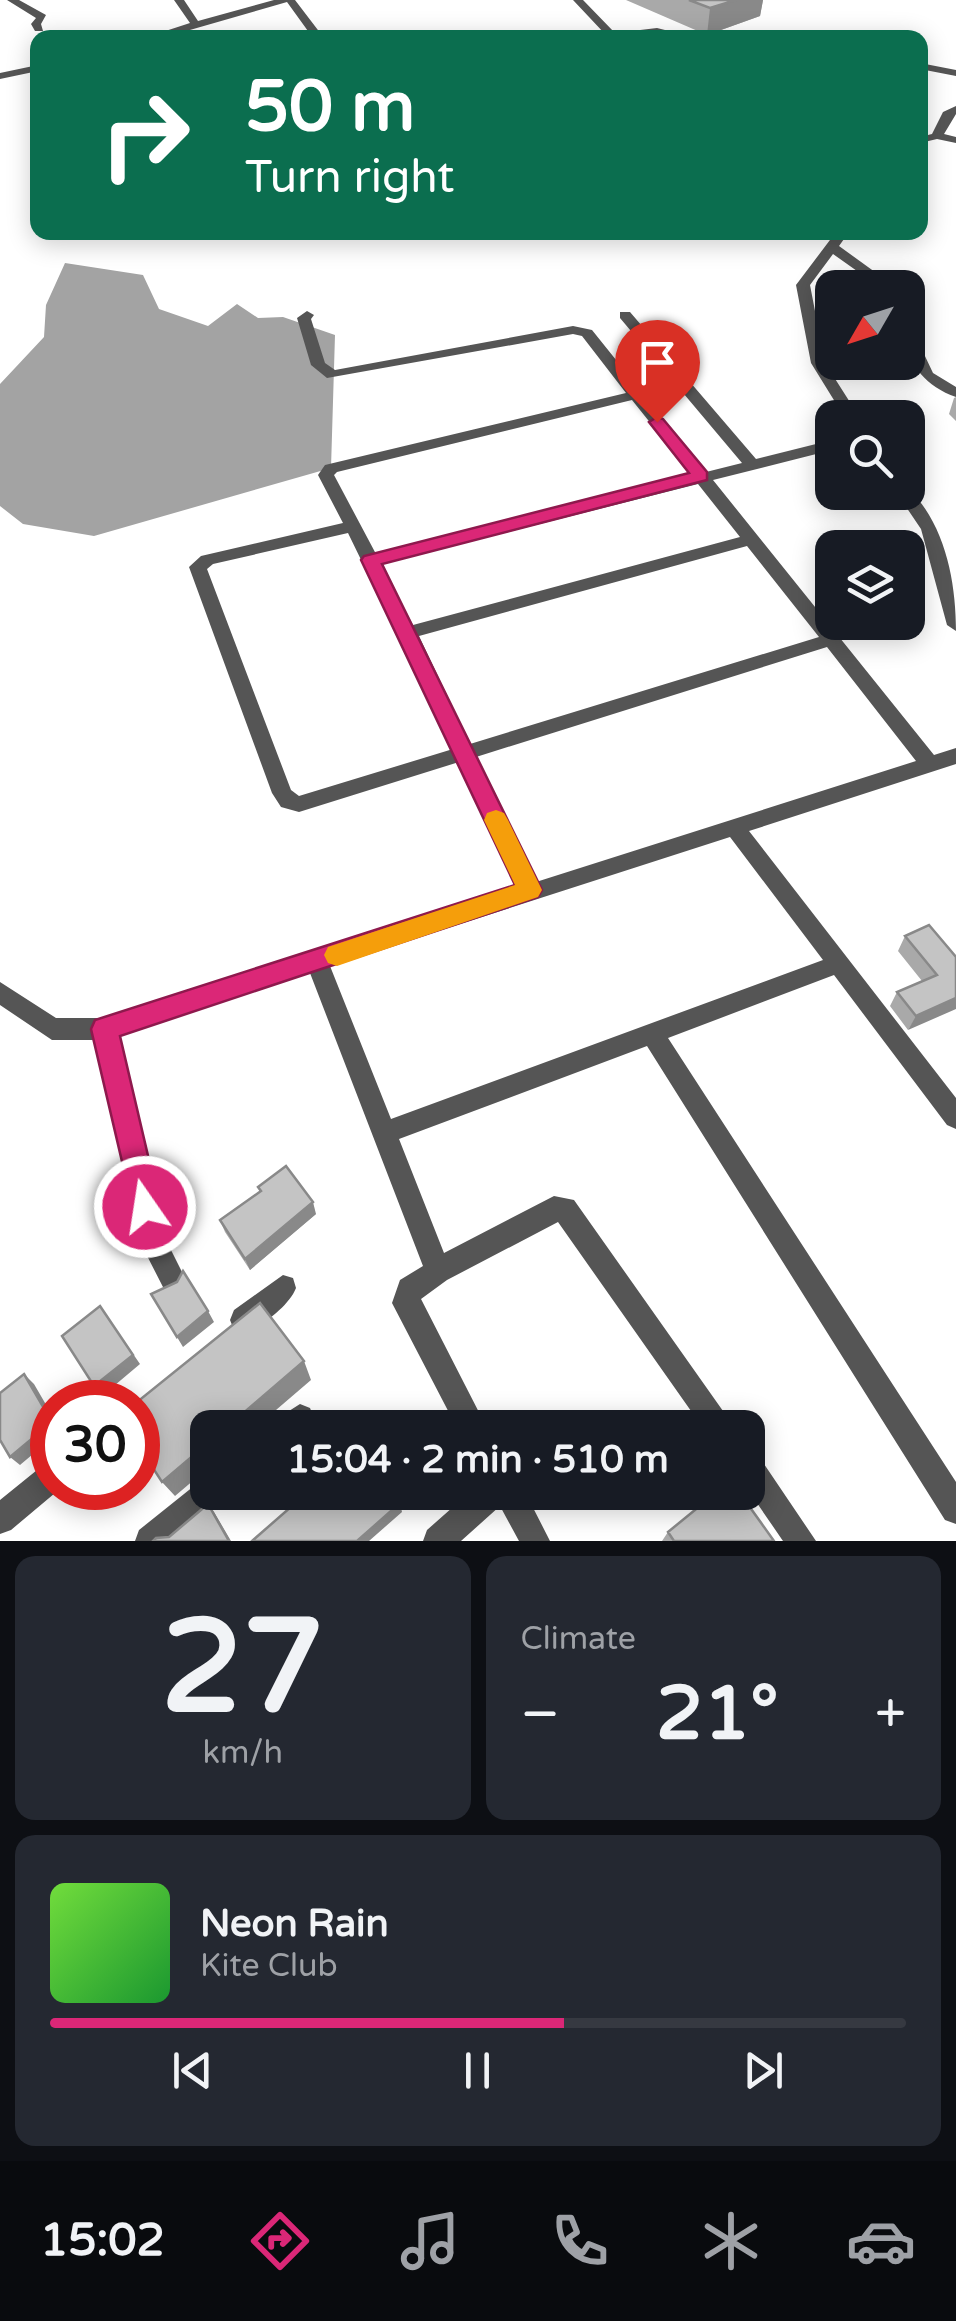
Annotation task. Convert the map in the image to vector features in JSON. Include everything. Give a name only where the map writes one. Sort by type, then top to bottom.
[{"type":"street","points":[[12,0],[42,17],[36,24],[40,29]]},
{"type":"street","points":[[179,0],[196,24]]},
{"type":"street","points":[[176,30],[288,0],[312,30]]},
{"type":"street","points":[[578,0],[600,30]]},
{"type":"street","points":[[928,68],[956,74]]},
{"type":"street","points":[[0,76],[30,70]]},
{"type":"street","points":[[937,136],[947,114],[956,109]]},
{"type":"street","points":[[928,138],[956,140]]},
{"type":"street","points":[[837,240],[803,285],[818,363],[842,400]]},
{"type":"street","points":[[832,247],[865,270]]},
{"type":"street","points":[[307,315],[304,318],[318,364],[332,375],[586,332],[815,621]]},
{"type":"street","points":[[625,315],[751,464]]},
{"type":"street","points":[[925,372],[956,393]]},
{"type":"street","points":[[530,890],[408,633],[326,475],[331,468],[635,396]]},
{"type":"street","points":[[371,560],[815,449]]},
{"type":"street","points":[[916,510],[929,529],[956,624]]},
{"type":"street","points":[[353,526],[206,560],[198,567],[288,801],[299,804],[830,640],[928,763]]},
{"type":"street","points":[[408,633],[752,539]]},
{"type":"street","points":[[0,992],[52,1029],[104,1029],[956,756]]},
{"type":"street","points":[[732,826],[956,1118]]},
{"type":"street","points":[[317,961],[438,1271]]},
{"type":"street","points":[[385,1133],[840,962]]},
{"type":"street","points":[[104,1029],[154,1242],[173,1280]]},
{"type":"street","points":[[652,1034],[953,1501]]},
{"type":"street","points":[[464,1410],[406,1303],[410,1290],[554,1209],[565,1209],[708,1410]]},
{"type":"street","points":[[225,1336],[283,1288]]},
{"type":"street","points":[[765,1489],[801,1541]]},
{"type":"street","points":[[0,1519],[30,1494]]},
{"type":"street","points":[[150,1541],[190,1508]]},
{"type":"street","points":[[438,1541],[473,1510]]},
{"type":"street","points":[[519,1510],[535,1541]]},
{"type":"shaded area","points":[[65,263],[143,275],[159,309],[208,326],[237,304],[258,318],[283,317],[335,335],[331,468],[94,536],[23,524],[0,506],[0,384],[44,337],[46,305]]},
{"type":"building","points":[[689,0],[736,0],[710,8]]},
{"type":"building","points":[[929,925],[956,957],[956,998],[916,1016],[897,992],[937,975],[905,936]]},
{"type":"building","points":[[286,1166],[313,1202],[245,1259],[220,1220],[261,1191],[258,1187]]},
{"type":"building","points":[[183,1271],[208,1311],[177,1337],[151,1294],[177,1282]]},
{"type":"building","points":[[260,1303],[304,1361],[247,1410],[190,1410],[190,1458],[162,1482],[160,1383]]},
{"type":"building","points":[[100,1306],[133,1355],[102,1380],[90,1380],[62,1336]]},
{"type":"building","points":[[24,1374],[30,1384],[30,1440],[10,1457],[0,1440],[0,1393]]},
{"type":"building","points":[[201,1510],[211,1510],[229,1541],[153,1541],[169,1537]]},
{"type":"building","points":[[287,1510],[392,1510],[357,1541],[252,1541]]},
{"type":"building","points":[[695,1510],[752,1510],[774,1541],[674,1541],[668,1532]]},
{"type":"slow traffic","points":[[337,955],[530,890],[496,820]]},
{"type":"route","points":[[145,1207],[104,1029],[530,890],[371,560],[701,476],[657,422]]}]
